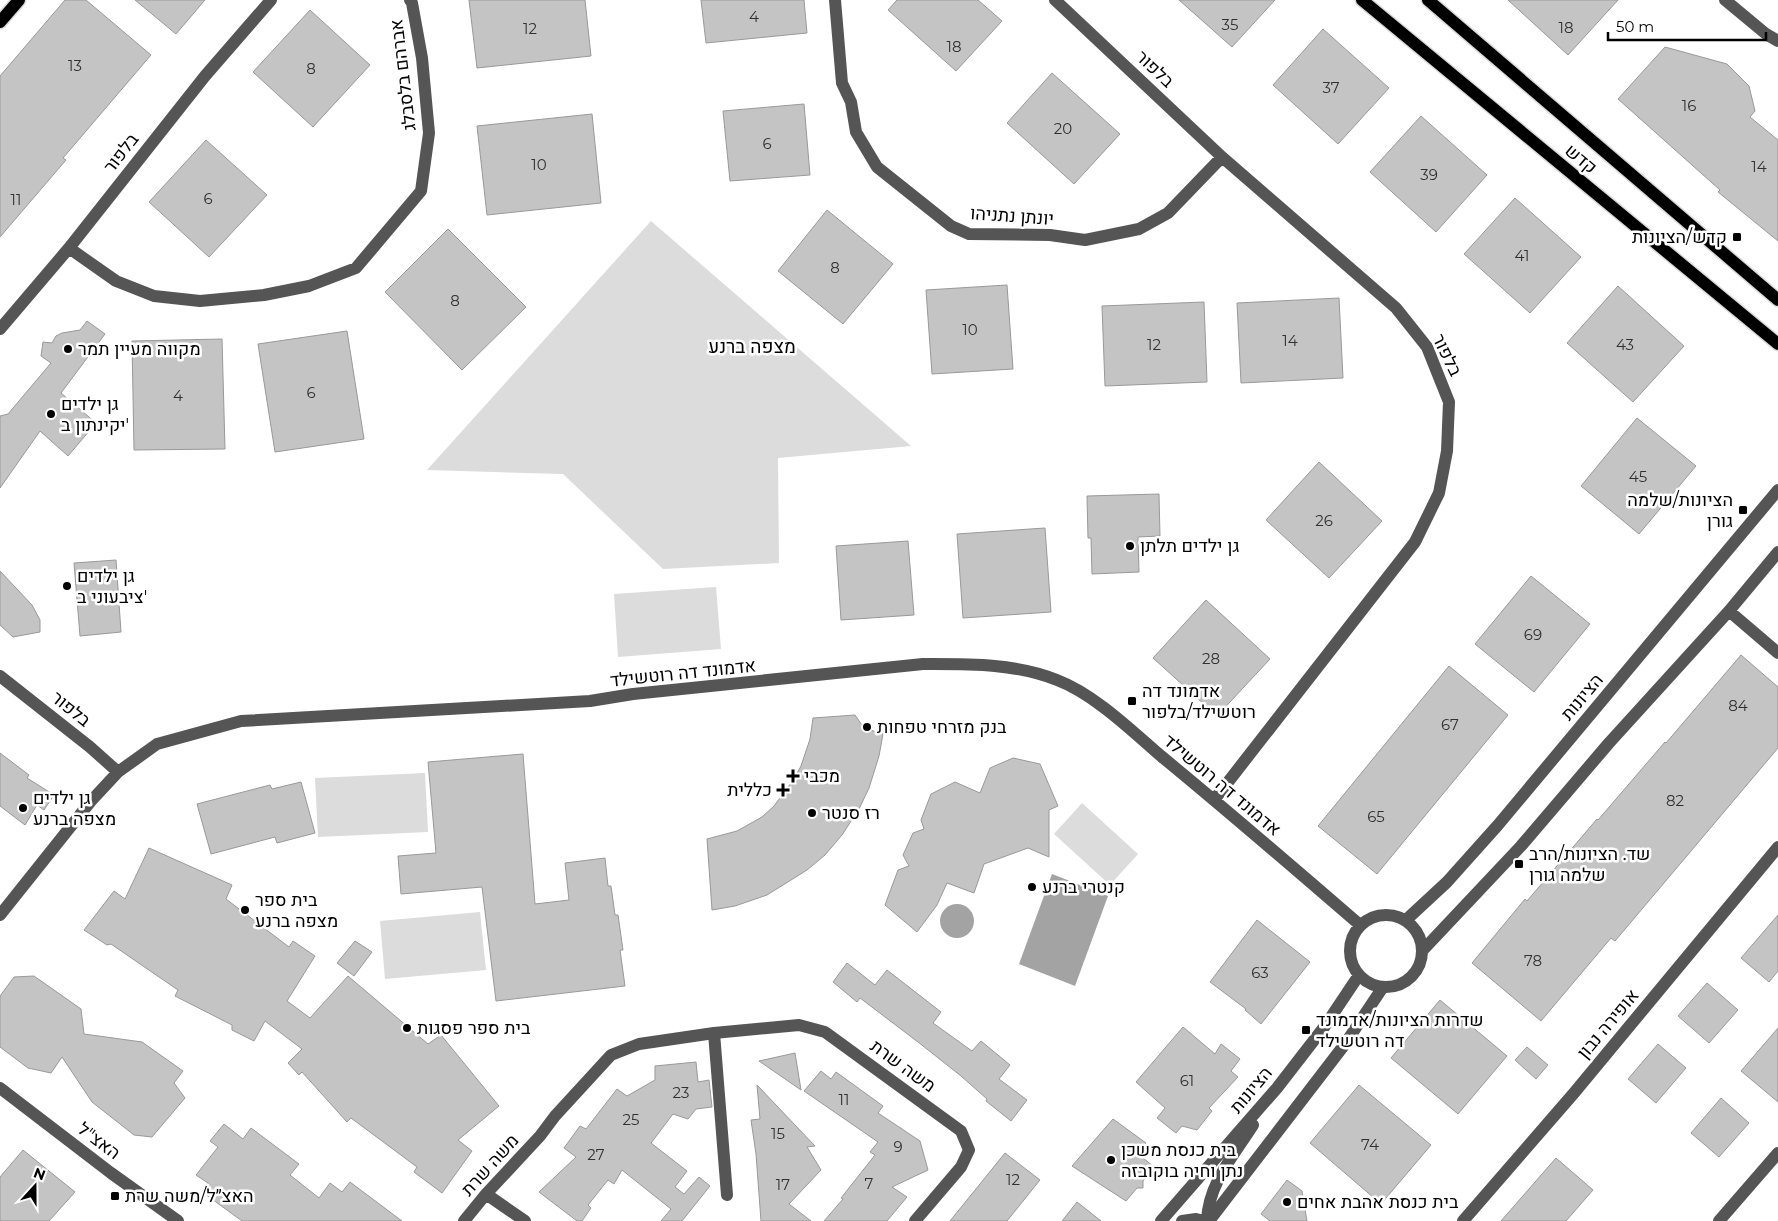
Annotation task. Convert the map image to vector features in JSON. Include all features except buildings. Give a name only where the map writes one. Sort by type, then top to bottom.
[{"type":"main road","points":[[0,22],[19,0]]},
{"type":"main road","name":"קדש","points":[[1362,0],[1778,344]]},
{"type":"main road","name":"קדש","points":[[1428,0],[1778,300]]},
{"type":"street","name":"בלפור","points":[[0,329],[69,248],[204,76],[272,0]]},
{"type":"street","name":"אברהם בלסבלג","points":[[69,248],[116,280],[154,296],[200,301],[264,295],[309,286],[356,268],[421,191],[429,133],[422,58],[410,0]]},
{"type":"street","name":"יונתן נתניהו","points":[[835,0],[842,83],[851,102],[856,132],[877,167],[951,226],[970,234],[1050,236],[1085,240],[1139,229],[1168,213],[1222,157]]},
{"type":"street","points":[[1725,0],[1766,34],[1778,41]]},
{"type":"street","name":"בלפור","points":[[1061,2],[1222,157],[1396,308],[1427,347],[1449,402],[1447,450],[1439,494],[1415,542],[1214,800]]},
{"type":"street","name":"הציונות","points":[[1406,920],[1447,882],[1498,825],[1778,490]]},
{"type":"street","points":[[1423,950],[1521,846],[1609,743],[1729,611],[1778,552]]},
{"type":"street","points":[[1729,611],[1778,654]]},
{"type":"street","name":"אדמונד דה רוטשילד","points":[[0,915],[85,809],[118,772],[157,744],[241,721],[590,701],[633,694],[923,664],[970,664],[1019,669],[1058,680],[1094,700],[1360,925]]},
{"type":"street","name":"בלפור","points":[[0,676],[90,746],[118,772]]},
{"type":"street","name":"אופירה נבון","points":[[1462,1221],[1574,1093],[1778,847]]},
{"type":"street","points":[[1382,914],[1394,915],[1406,920],[1415,928],[1421,938],[1422,962],[1416,972],[1402,984],[1392,987],[1383,987],[1365,981],[1358,975],[1350,955],[1350,944],[1360,925],[1370,918],[1382,914]]},
{"type":"street","name":"הציונות","points":[[1161,1221],[1277,1088],[1325,1026],[1358,975]]},
{"type":"street","points":[[1208,1221],[1345,1044],[1383,987]]},
{"type":"street","name":"משה שרת","points":[[464,1221],[611,1055],[639,1044],[714,1033],[800,1025],[825,1032],[962,1131],[969,1150],[961,1166],[914,1221]]},
{"type":"street","points":[[714,1033],[727,1195]]},
{"type":"street","name":"האצ\"ל","points":[[0,1088],[178,1221]]},
{"type":"street","points":[[1208,1221],[1209,1204],[1217,1182],[1277,1088]]},
{"type":"street","points":[[1719,1221],[1778,1152]]},
{"type":"street","points":[[486,1194],[526,1221]]},
{"type":"street","points":[[1182,1221],[1196,1219],[1203,1221]]},
{"type":"shaded area","points":[[651,221],[911,446],[778,458],[779,563],[663,569],[563,474],[427,470]]},
{"type":"shaded area","points":[[716,587],[721,649],[618,657],[614,594]]},
{"type":"shaded area","points":[[425,773],[428,832],[318,837],[315,778]]},
{"type":"shaded area","points":[[1082,803],[1138,854],[1110,885],[1054,834]]},
{"type":"shaded area","points":[[1052,874],[1108,896],[1075,986],[1019,964]]},
{"type":"shaded area","points":[[957,904],[969,909],[974,921],[969,933],[957,938],[945,933],[940,921],[945,909]]},
{"type":"shaded area","points":[[480,912],[486,970],[385,979],[380,921]]},
{"type":"place","name":"קדש/הציונות","points":[[1737,237]]},
{"type":"place","name":"מקווה מעיין תמר","points":[[68,349]]},
{"type":"place","name":"גן ילדים יקינתון ב'","points":[[51,414]]},
{"type":"place","name":"הציונות/שלמה גורן","points":[[1743,510]]},
{"type":"place","name":"גן ילדים תלתן","points":[[1130,546]]},
{"type":"place","name":"גן ילדים ציבעוני ב'","points":[[67,586]]},
{"type":"place","name":"אדמונד דה רוטשילד/בלפור","points":[[1132,701]]},
{"type":"place","name":"בנק מזרחי טפחות","points":[[867,727]]},
{"type":"place","name":"מכבי","points":[[793,776]]},
{"type":"place","name":"כללית","points":[[783,790]]},
{"type":"place","name":"גן ילדים מצפה ברנע","points":[[23,808]]},
{"type":"place","name":"רז סנטר","points":[[812,813]]},
{"type":"place","name":"שד. הציונות/הרב שלמה גורן","points":[[1519,864]]},
{"type":"place","name":"קנטרי ברנע","points":[[1032,887]]},
{"type":"place","name":"בית ספר מצפה ברנע","points":[[245,910]]},
{"type":"place","name":"בית ספר פסגות","points":[[407,1028]]},
{"type":"place","name":"שדרות הציונות/אדמונד דה רוטשילד","points":[[1306,1030]]},
{"type":"place","name":"בית כנסת משכן נתן וחיה בוקובזה","points":[[1111,1160]]},
{"type":"place","name":"האצ״ל/משה שרת","points":[[115,1196]]},
{"type":"place","name":"בית כנסת אהבת אחים","points":[[1287,1202]]},
{"type":"district","name":"מצפה ברנע","points":[[752,346]]}]
